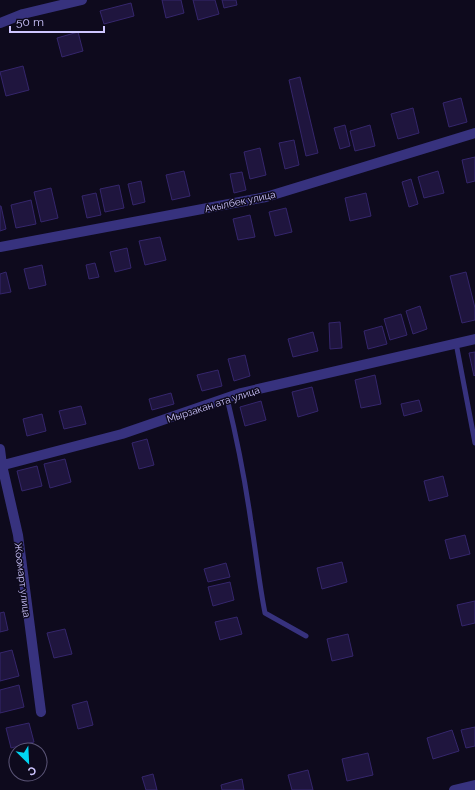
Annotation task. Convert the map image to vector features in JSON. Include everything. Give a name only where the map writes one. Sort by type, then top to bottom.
[{"type":"street","points":[[0,23],[23,14],[82,0]]},
{"type":"street","name":"Акылбек улица","points":[[0,247],[266,197],[475,133]]},
{"type":"street","name":"Мырзакан ата улица","points":[[1,466],[122,434],[241,393],[475,339]]},
{"type":"street","name":"Жоомарт улица","points":[[0,449],[1,466],[18,535],[41,712]]},
{"type":"street","points":[[454,790],[475,785]]},
{"type":"lane","points":[[456,343],[475,443]]},
{"type":"lane","points":[[227,398],[242,463],[252,524],[259,584],[265,613],[306,636]]},
{"type":"building","points":[[162,0],[181,0],[184,13],[166,18]]},
{"type":"building","points":[[193,0],[215,0],[219,14],[198,20]]},
{"type":"building","points":[[222,0],[236,0],[237,5],[224,8]]},
{"type":"building","points":[[131,3],[134,16],[104,24],[100,11]]},
{"type":"building","points":[[78,32],[83,51],[62,57],[57,38]]},
{"type":"building","points":[[23,66],[29,90],[6,96],[0,72]]},
{"type":"building","points":[[300,77],[318,153],[306,156],[289,80]]},
{"type":"building","points":[[461,98],[467,122],[449,127],[443,103]]},
{"type":"building","points":[[413,108],[419,133],[398,139],[391,114]]},
{"type":"building","points":[[345,125],[350,146],[340,149],[334,128]]},
{"type":"building","points":[[370,125],[375,146],[355,151],[350,131]]},
{"type":"building","points":[[294,140],[299,165],[285,169],[279,143]]},
{"type":"building","points":[[260,148],[266,175],[250,179],[244,152]]},
{"type":"building","points":[[475,157],[475,181],[467,183],[462,160]]},
{"type":"building","points":[[184,171],[190,196],[172,200],[166,175]]},
{"type":"building","points":[[438,171],[444,193],[424,198],[418,177]]},
{"type":"building","points":[[242,172],[246,190],[234,193],[230,174]]},
{"type":"building","points":[[411,179],[418,204],[409,207],[402,182]]},
{"type":"building","points":[[141,181],[145,202],[133,205],[128,184]]},
{"type":"building","points":[[119,185],[124,208],[105,212],[100,189]]},
{"type":"building","points":[[51,188],[58,218],[41,222],[34,192]]},
{"type":"building","points":[[96,193],[101,215],[87,218],[82,196]]},
{"type":"building","points":[[366,193],[371,216],[350,221],[345,198]]},
{"type":"building","points":[[31,200],[36,224],[16,228],[11,205]]},
{"type":"building","points":[[0,206],[6,229],[0,231]]},
{"type":"building","points":[[286,208],[292,232],[275,236],[269,212]]},
{"type":"building","points":[[250,215],[255,237],[238,240],[233,219]]},
{"type":"building","points":[[160,237],[166,260],[145,265],[139,241]]},
{"type":"building","points":[[127,248],[131,268],[115,272],[110,252]]},
{"type":"building","points":[[95,263],[99,277],[89,279],[86,265]]},
{"type":"building","points":[[42,265],[46,285],[29,289],[24,269]]},
{"type":"building","points":[[6,272],[11,292],[0,294],[0,274]]},
{"type":"building","points":[[466,272],[475,308],[475,320],[462,323],[450,276]]},
{"type":"building","points":[[420,306],[427,329],[413,334],[406,311]]},
{"type":"building","points":[[401,314],[407,335],[390,340],[384,319]]},
{"type":"building","points":[[340,322],[342,348],[330,349],[329,323]]},
{"type":"building","points":[[382,326],[387,344],[368,349],[364,331]]},
{"type":"building","points":[[313,332],[318,351],[293,357],[288,339]]},
{"type":"building","points":[[475,352],[475,375],[474,376],[469,353]]},
{"type":"building","points":[[245,355],[250,376],[234,381],[228,359]]},
{"type":"building","points":[[218,370],[222,386],[202,391],[197,375]]},
{"type":"building","points":[[375,375],[381,404],[361,408],[355,380]]},
{"type":"building","points":[[312,387],[318,411],[298,417],[292,392]]},
{"type":"building","points":[[171,393],[174,404],[152,410],[149,399]]},
{"type":"building","points":[[419,400],[422,411],[404,416],[401,404]]},
{"type":"building","points":[[261,401],[266,420],[245,426],[240,407]]},
{"type":"building","points":[[81,406],[86,424],[64,429],[59,411]]},
{"type":"building","points":[[42,414],[46,431],[27,436],[23,419]]},
{"type":"building","points":[[147,439],[154,465],[139,469],[132,443]]},
{"type":"building","points":[[65,459],[71,482],[50,488],[44,464]]},
{"type":"building","points":[[37,466],[42,486],[22,491],[17,471]]},
{"type":"building","points":[[443,476],[448,496],[429,501],[424,481]]},
{"type":"building","points":[[465,535],[470,554],[450,559],[445,540]]},
{"type":"building","points":[[342,562],[347,582],[322,589],[317,568]]},
{"type":"building","points":[[226,563],[230,577],[208,582],[204,569]]},
{"type":"building","points":[[230,582],[234,600],[213,606],[208,587]]},
{"type":"building","points":[[475,601],[475,623],[462,626],[457,605]]},
{"type":"building","points":[[4,612],[8,630],[0,632],[0,613]]},
{"type":"building","points":[[237,617],[242,634],[220,640],[215,622]]},
{"type":"building","points":[[65,629],[72,654],[54,658],[47,633]]},
{"type":"building","points":[[348,634],[353,656],[332,661],[327,639]]},
{"type":"building","points":[[12,650],[19,676],[0,681],[0,653]]},
{"type":"building","points":[[19,685],[24,707],[0,713],[0,690]]},
{"type":"building","points":[[87,701],[93,725],[78,729],[72,705]]},
{"type":"building","points":[[29,723],[34,742],[10,742],[6,728]]},
{"type":"building","points":[[475,727],[475,746],[466,748],[461,730]]},
{"type":"building","points":[[452,730],[459,751],[433,759],[427,738]]},
{"type":"building","points":[[368,753],[373,775],[347,781],[342,759]]},
{"type":"building","points":[[308,770],[313,790],[292,790],[288,775]]},
{"type":"building","points":[[153,774],[157,790],[146,790],[142,777]]},
{"type":"building","points":[[242,779],[244,790],[222,790],[221,785]]}]
